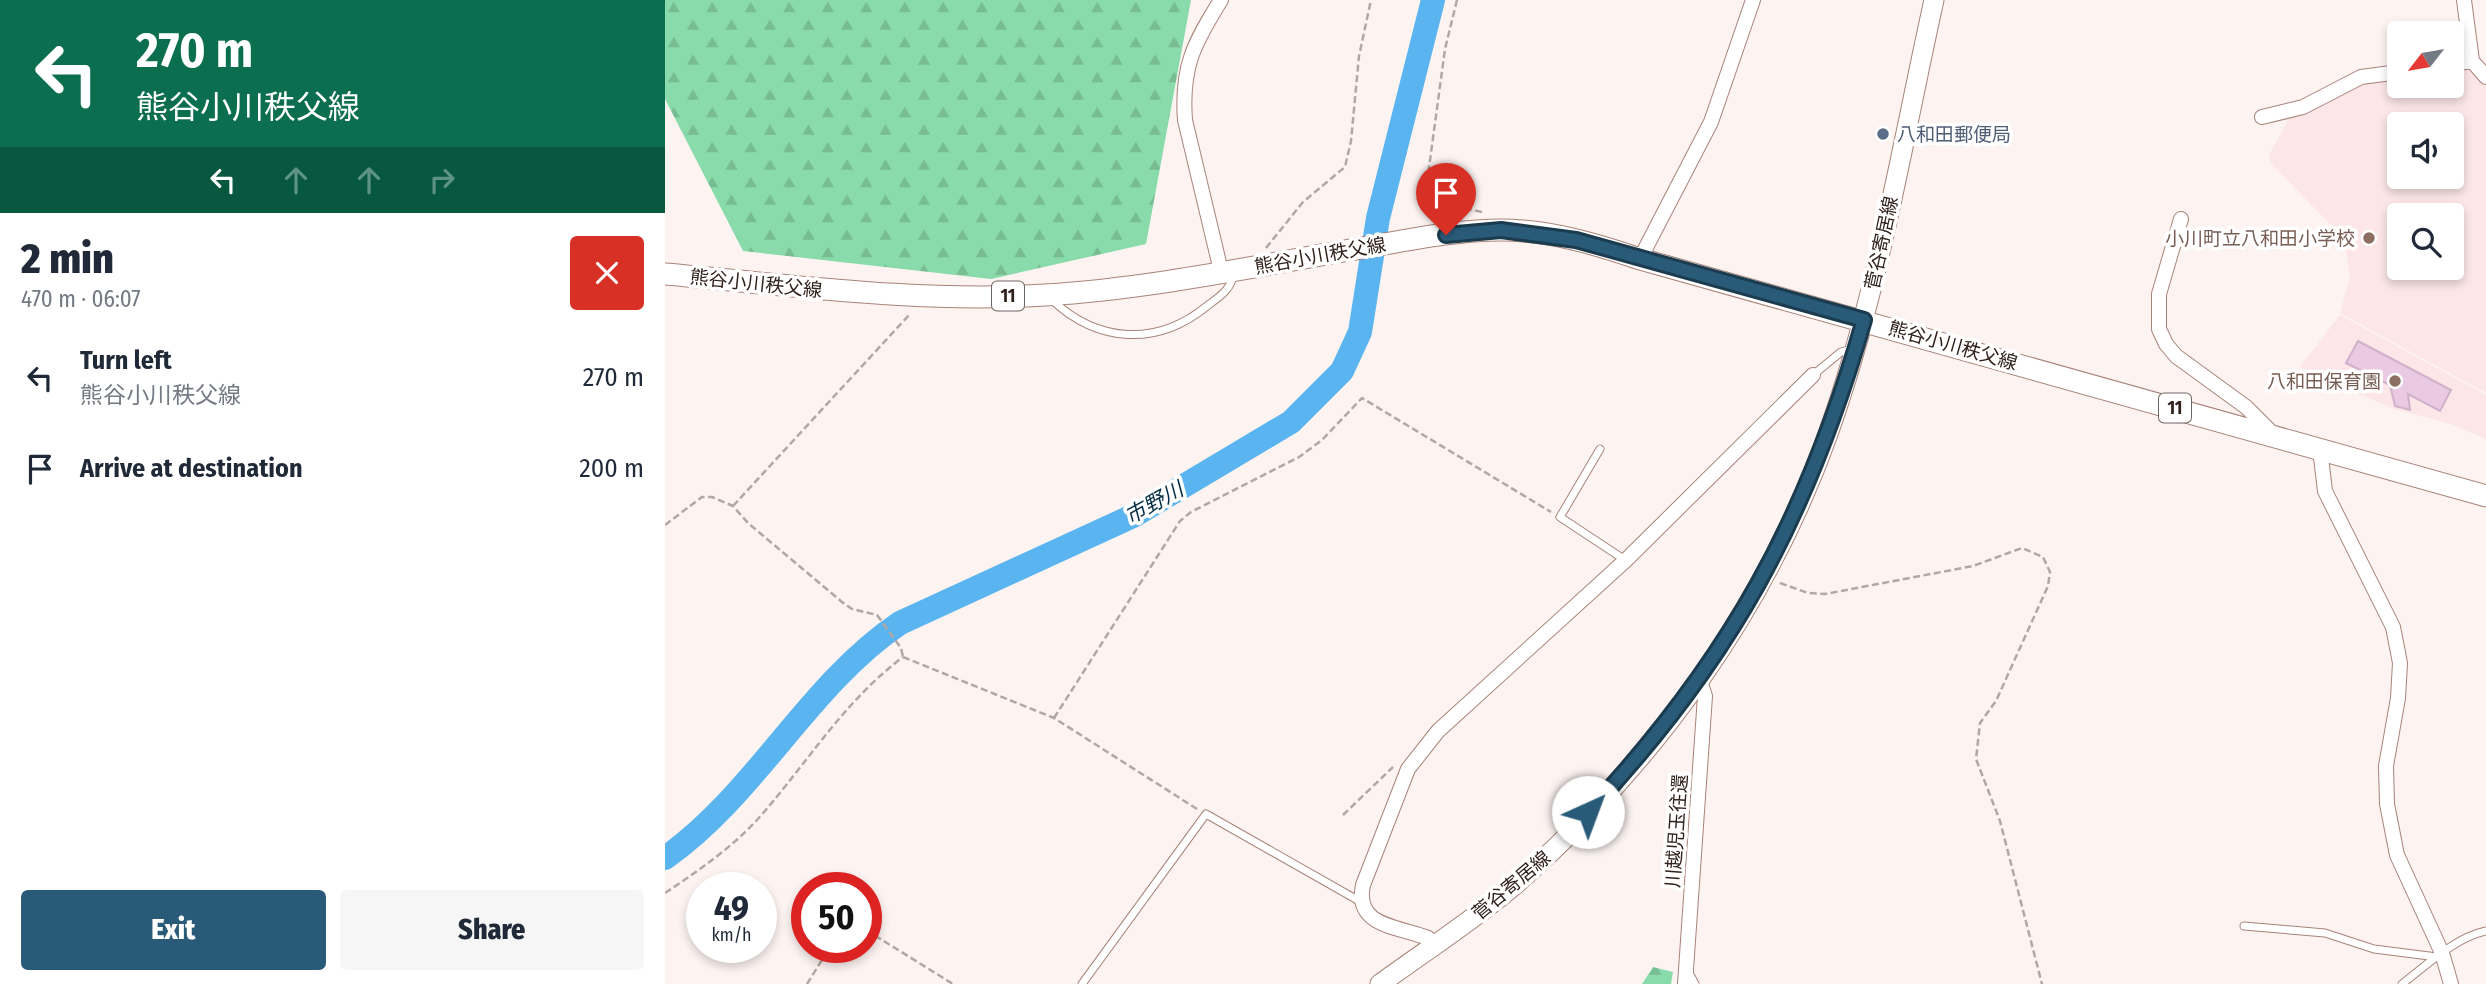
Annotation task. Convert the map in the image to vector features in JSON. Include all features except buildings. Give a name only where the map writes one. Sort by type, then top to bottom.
[{"type":"main road","name":"菅谷寄居線","points":[[1380,984],[1487,907],[1556,847],[1633,764],[1700,681],[1764,576],[1813,473],[1864,320],[1934,0]]},
{"type":"main road","name":"熊谷小川秩父線","points":[[665,274],[817,289],[919,295],[1046,295],[1235,270],[1402,241],[1501,230],[1530,231],[1593,243],[1640,260],[1864,320],[2486,496]]},
{"type":"street","points":[[1221,0],[1196,39],[1189,58],[1183,98],[1185,120],[1235,270]]},
{"type":"street","points":[[1640,260],[1711,122],[1753,0]]},
{"type":"street","points":[[2464,0],[2472,61],[2486,77]]},
{"type":"street","points":[[2464,62],[2472,61]]},
{"type":"street","points":[[2262,117],[2303,107],[2361,77],[2387,74]]},
{"type":"street","points":[[2181,219],[2159,294],[2159,329],[2176,356],[2246,407],[2276,437]]},
{"type":"street","points":[[1435,944],[1428,938],[1370,918],[1361,902],[1363,885],[1408,769],[1416,756],[1438,731],[1626,560],[1813,375]]},
{"type":"street","points":[[2320,449],[2326,491],[2393,627],[2400,663],[2398,698],[2386,766],[2388,804],[2397,855],[2451,984]]},
{"type":"street","name":"川越児玉往還","points":[[1685,984],[1705,696],[1700,681]]},
{"type":"lane","points":[[1046,295],[1067,314],[1093,330],[1126,334],[1160,331],[1201,311],[1221,295],[1232,284],[1235,270]]},
{"type":"lane","points":[[1813,375],[1841,352],[1855,348]]},
{"type":"lane","points":[[1600,449],[1560,517],[1626,560]]},
{"type":"lane","points":[[1082,984],[1206,814],[1361,902]]},
{"type":"lane","points":[[2244,926],[2325,933],[2374,949],[2439,955]]},
{"type":"lane","points":[[2402,984],[2439,955],[2474,934],[2486,931]]},
{"type":"lane","points":[[1686,967],[1695,984]]},
{"type":"path","points":[[1235,270],[1303,202],[1345,167],[1351,141],[1359,56],[1371,0]]},
{"type":"path","points":[[1457,0],[1445,49],[1428,175],[1429,188],[1438,198],[1458,207],[1493,214]]},
{"type":"path","points":[[733,506],[909,316],[919,295]]},
{"type":"path","points":[[1053,718],[1180,521],[1191,512],[1299,457],[1322,440],[1362,398],[1560,517]]},
{"type":"path","points":[[665,524],[702,497],[712,497],[733,506],[748,523],[842,603],[852,609],[877,615],[901,648],[903,657]]},
{"type":"path","points":[[1764,576],[1808,593],[1825,594],[1973,566],[2022,548],[2043,557],[2050,572],[2048,586],[1996,701],[1980,723],[1976,759],[2000,821],[2042,984]]},
{"type":"path","points":[[903,657],[1053,718],[1206,814]]},
{"type":"path","points":[[665,893],[716,859],[750,827],[852,700],[903,657]]},
{"type":"path","points":[[1343,815],[1398,761]]},
{"type":"path","points":[[882,940],[953,984]]},
{"type":"path","points":[[807,984],[820,963]]},
{"type":"shaded area","name":"小川町立八和田小学校","points":[[2464,70],[2486,76],[2486,393],[2340,313],[2350,278],[2346,250],[2331,225],[2270,162],[2269,155],[2289,119],[2364,80],[2387,77],[2387,98],[2464,98]]},
{"type":"shaded area","name":"八和田保育園","points":[[2340,315],[2486,395],[2486,439],[2451,424],[2391,408],[2300,367]]},
{"type":"green space","points":[[665,0],[1191,0],[1146,244],[991,279],[743,251],[665,99]]},
{"type":"green space","points":[[1653,967],[1673,972],[1671,984],[1642,984]]},
{"type":"waterway","name":"市野川","points":[[665,858],[727,803],[837,677],[867,648],[900,623],[1135,515],[1291,422],[1342,371],[1360,332],[1378,218],[1433,0]]},
{"type":"place","name":"八和田郵便局","points":[[1883,134]]},
{"type":"place","name":"小川町立八和田小学校","points":[[2369,238]]},
{"type":"place","name":"八和田保育園","points":[[2395,381]]},
{"type":"route","points":[[1446,235],[1501,230],[1530,231],[1593,243],[1640,260],[1864,320],[1813,473],[1764,576],[1700,681],[1633,764],[1588,812]]}]
